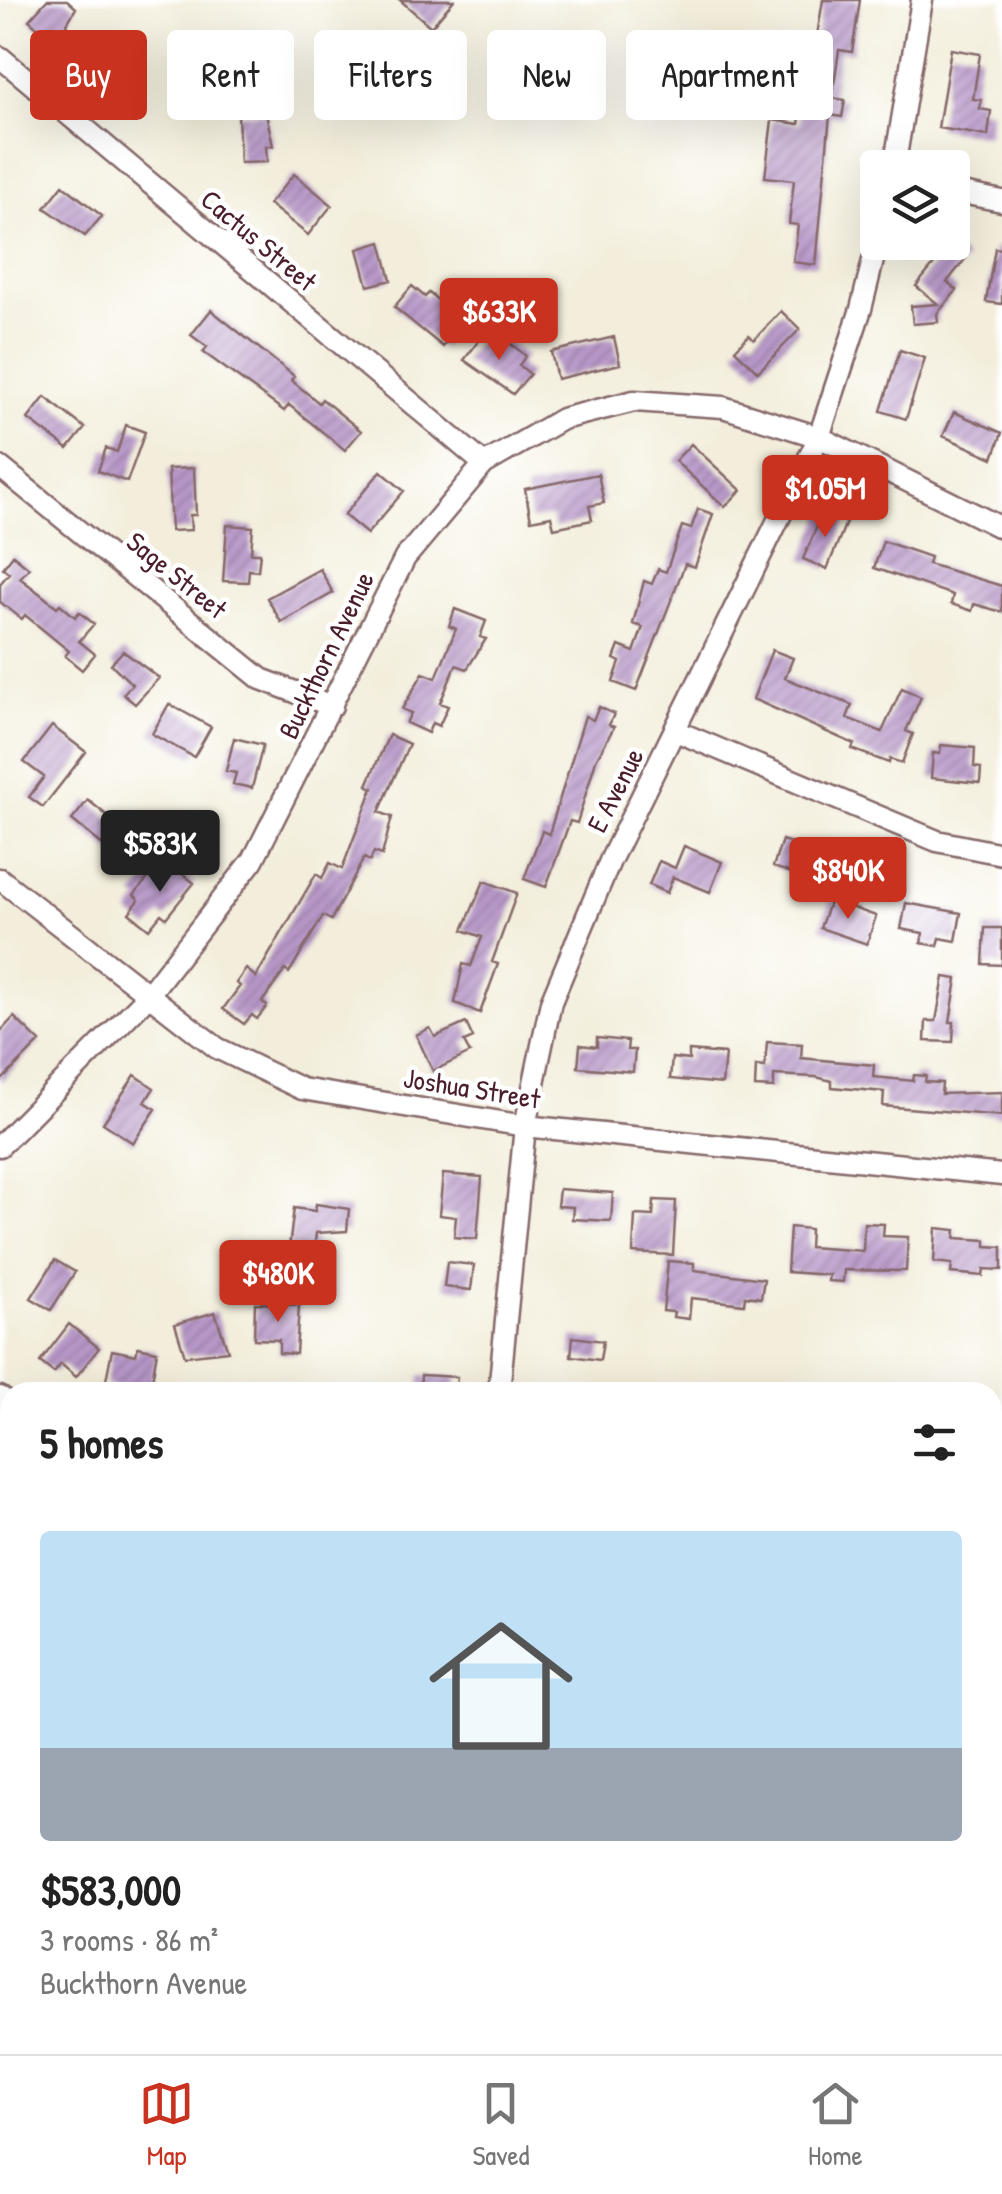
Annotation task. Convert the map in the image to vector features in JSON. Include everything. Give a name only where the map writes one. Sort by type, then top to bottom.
[{"type":"street","points":[[897,150],[922,0]]},
{"type":"street","name":"Cactus Street","points":[[0,57],[484,464]]},
{"type":"street","points":[[970,195],[1002,201]]},
{"type":"street","name":"E Avenue","points":[[500,1382],[526,1126],[552,1002],[610,860],[819,437],[873,260]]},
{"type":"street","name":"Buckthorn Avenue","points":[[0,1146],[146,998],[254,860],[405,558],[484,464],[562,418],[634,402],[723,407],[819,437]]},
{"type":"street","points":[[819,437],[1002,528]]},
{"type":"street","name":"Sage Street","points":[[0,467],[261,679],[332,706]]},
{"type":"street","points":[[676,731],[937,841],[1002,854]]},
{"type":"street","name":"Joshua Street","points":[[0,880],[146,998],[217,1048],[302,1089],[526,1126],[1002,1175]]},
{"type":"building","points":[[47,0],[67,0],[76,8],[65,27],[69,30],[40,30],[29,20]]},
{"type":"building","points":[[400,0],[454,0],[431,27]]},
{"type":"building","points":[[823,0],[860,0],[852,52],[839,50],[833,91],[833,30],[818,30]]},
{"type":"building","points":[[951,49],[980,54],[973,99],[981,100],[980,109],[991,111],[988,136],[938,128]]},
{"type":"building","points":[[833,98],[845,100],[842,117],[833,116]]},
{"type":"building","points":[[238,120],[267,120],[273,146],[266,146],[267,162],[240,163]]},
{"type":"building","points":[[772,120],[799,124],[800,120],[830,120],[816,265],[793,262],[798,225],[789,224],[794,180],[765,177]]},
{"type":"building","points":[[294,174],[332,205],[308,235],[269,204]]},
{"type":"building","points":[[63,185],[102,216],[85,236],[45,208]]},
{"type":"building","points":[[381,242],[391,280],[368,286],[358,249]]},
{"type":"building","points":[[995,248],[1002,249],[1002,304],[986,302]]},
{"type":"building","points":[[938,260],[964,260],[947,282],[957,290],[937,314],[938,322],[913,324],[911,306],[938,304],[916,286]]},
{"type":"building","points":[[412,286],[425,297],[429,293],[464,321],[443,347],[394,307]]},
{"type":"building","points":[[211,310],[294,376],[291,380],[319,403],[322,399],[361,431],[345,450],[289,405],[284,411],[203,352],[207,347],[191,335]]},
{"type":"building","points":[[781,311],[800,329],[758,372],[735,350],[749,335],[754,340]]},
{"type":"building","points":[[484,334],[500,347],[506,340],[526,356],[519,365],[530,374],[513,394],[464,360]]},
{"type":"building","points":[[614,337],[620,364],[557,379],[551,352]]},
{"type":"building","points":[[900,350],[925,358],[906,419],[881,411]]},
{"type":"building","points":[[45,397],[85,428],[68,449],[28,419]]},
{"type":"building","points":[[954,412],[1002,433],[993,458],[943,436]]},
{"type":"building","points":[[126,425],[145,432],[127,482],[98,471],[106,448],[117,452]]},
{"type":"building","points":[[691,444],[741,490],[725,507],[675,461]]},
{"type":"building","points":[[194,468],[196,515],[190,515],[191,530],[171,531],[168,469]]},
{"type":"building","points":[[381,471],[404,491],[367,534],[344,515]]},
{"type":"building","points":[[598,474],[604,503],[589,506],[592,520],[554,528],[551,516],[531,520],[525,489]]},
{"type":"building","points":[[698,509],[713,514],[695,567],[685,564],[636,691],[613,682],[620,662],[614,659],[619,646],[634,652],[643,627],[633,624],[644,581],[652,584],[658,569],[666,572],[682,526],[691,529]]},
{"type":"building","points":[[824,510],[847,520],[827,569],[803,559]]},
{"type":"building","points":[[227,525],[253,527],[251,553],[260,553],[258,571],[249,570],[248,582],[223,581]]},
{"type":"building","points":[[883,541],[930,557],[928,564],[1002,586],[1002,612],[974,604],[972,611],[951,604],[953,595],[874,568]]},
{"type":"building","points":[[13,555],[29,568],[20,578],[57,607],[60,604],[75,617],[79,612],[94,624],[79,641],[95,654],[82,670],[65,656],[69,651],[25,615],[22,619],[0,602],[0,584],[9,573],[3,568]]},
{"type":"building","points":[[320,569],[333,593],[281,622],[267,598]]},
{"type":"building","points":[[455,609],[486,621],[480,637],[486,639],[467,669],[456,665],[440,703],[448,706],[439,726],[432,723],[428,733],[406,723],[411,713],[402,709],[423,673],[436,678],[456,629],[449,626]]},
{"type":"building","points":[[772,650],[793,658],[785,678],[852,705],[847,718],[882,732],[902,688],[921,697],[906,731],[913,734],[902,763],[890,759],[889,763],[852,749],[854,744],[753,699]]},
{"type":"building","points":[[123,651],[159,678],[135,704],[123,694],[132,684],[111,664]]},
{"type":"building","points":[[169,704],[211,727],[194,757],[152,734]]},
{"type":"building","points":[[599,707],[614,714],[609,725],[614,727],[596,760],[577,823],[570,821],[546,887],[524,879],[542,831],[549,834],[585,716],[593,720]]},
{"type":"building","points":[[52,726],[86,752],[43,807],[29,797],[44,777],[24,762]]},
{"type":"building","points":[[389,735],[409,744],[379,812],[392,817],[382,855],[374,852],[370,861],[364,858],[331,920],[323,916],[289,973],[285,970],[262,1002],[267,1006],[257,1019],[252,1015],[244,1024],[223,1009],[240,986],[236,983],[246,969],[256,977],[316,874],[322,878],[330,863],[342,869],[373,788],[367,785]]},
{"type":"building","points":[[234,738],[263,745],[252,788],[233,784],[236,773],[226,771]]},
{"type":"building","points":[[941,745],[975,748],[974,767],[981,768],[980,783],[931,778],[933,753],[940,754]]},
{"type":"building","points":[[88,800],[132,836],[116,856],[72,820]]},
{"type":"building","points":[[782,840],[828,855],[819,882],[773,867]]},
{"type":"building","points":[[684,846],[722,862],[710,892],[673,877],[667,893],[649,885],[659,861],[675,868]]},
{"type":"building","points":[[169,863],[194,883],[166,918],[161,914],[149,929],[129,913],[139,900],[134,895],[157,867],[161,871]]},
{"type":"building","points":[[484,881],[517,893],[492,962],[498,964],[480,1013],[455,1003],[463,964],[471,966],[482,937],[463,930]]},
{"type":"building","points":[[830,900],[876,916],[867,944],[820,928]]},
{"type":"building","points":[[906,903],[961,913],[956,941],[940,938],[938,946],[921,943],[923,933],[901,929]]},
{"type":"building","points":[[985,928],[1002,928],[1002,965],[983,964]]},
{"type":"building","points":[[944,977],[957,979],[950,1022],[954,1022],[953,1042],[925,1041],[926,1021],[936,1021]]},
{"type":"building","points":[[14,1017],[40,1042],[0,1082],[0,1032]]},
{"type":"building","points":[[466,1023],[473,1038],[464,1042],[470,1053],[433,1071],[416,1035],[430,1028],[435,1037]]},
{"type":"building","points":[[597,1038],[628,1041],[627,1050],[635,1050],[633,1072],[578,1067],[580,1045],[597,1047]]},
{"type":"building","points":[[767,1042],[802,1044],[801,1058],[874,1065],[873,1077],[913,1081],[914,1075],[926,1076],[925,1082],[942,1083],[941,1094],[1002,1092],[1002,1116],[883,1106],[884,1092],[832,1087],[832,1081],[816,1077],[774,1075],[774,1088],[755,1087],[756,1066],[765,1067]]},
{"type":"building","points":[[689,1051],[725,1054],[722,1084],[670,1079],[672,1058],[689,1060]]},
{"type":"building","points":[[135,1075],[154,1088],[145,1102],[156,1109],[133,1143],[103,1123]]},
{"type":"building","points":[[443,1174],[482,1177],[477,1239],[454,1237],[456,1217],[439,1215]]},
{"type":"building","points":[[559,1189],[613,1193],[611,1221],[572,1219],[573,1207],[557,1206]]},
{"type":"building","points":[[654,1200],[676,1201],[673,1255],[633,1253],[635,1215],[653,1216]]},
{"type":"building","points":[[316,1204],[349,1209],[347,1231],[316,1233],[314,1251],[289,1248],[294,1208],[315,1211]]},
{"type":"building","points":[[864,1223],[884,1224],[883,1236],[908,1237],[906,1271],[844,1270],[843,1282],[828,1281],[829,1275],[787,1272],[790,1227],[810,1229],[809,1247],[863,1251]]},
{"type":"building","points":[[936,1228],[956,1230],[955,1238],[986,1240],[986,1246],[1002,1247],[1002,1270],[984,1269],[983,1276],[951,1273],[952,1264],[934,1262]]},
{"type":"building","points":[[55,1260],[75,1272],[51,1310],[31,1298]]},
{"type":"building","points":[[668,1261],[694,1263],[694,1270],[764,1279],[761,1298],[745,1296],[744,1304],[691,1298],[689,1319],[673,1317],[674,1312],[663,1311]]},
{"type":"building","points":[[447,1262],[474,1265],[471,1290],[444,1287]]},
{"type":"building","points":[[255,1303],[299,1305],[296,1354],[279,1353],[279,1340],[254,1339]]},
{"type":"building","points":[[215,1312],[228,1351],[185,1356],[175,1324]]},
{"type":"building","points":[[69,1324],[99,1348],[76,1377],[61,1364],[54,1373],[40,1362]]},
{"type":"building","points":[[573,1337],[603,1341],[600,1360],[571,1356]]},
{"type":"building","points":[[138,1347],[157,1351],[152,1382],[106,1382],[112,1350],[136,1355]]},
{"type":"building","points":[[421,1375],[457,1377],[457,1382],[421,1382]]}]
